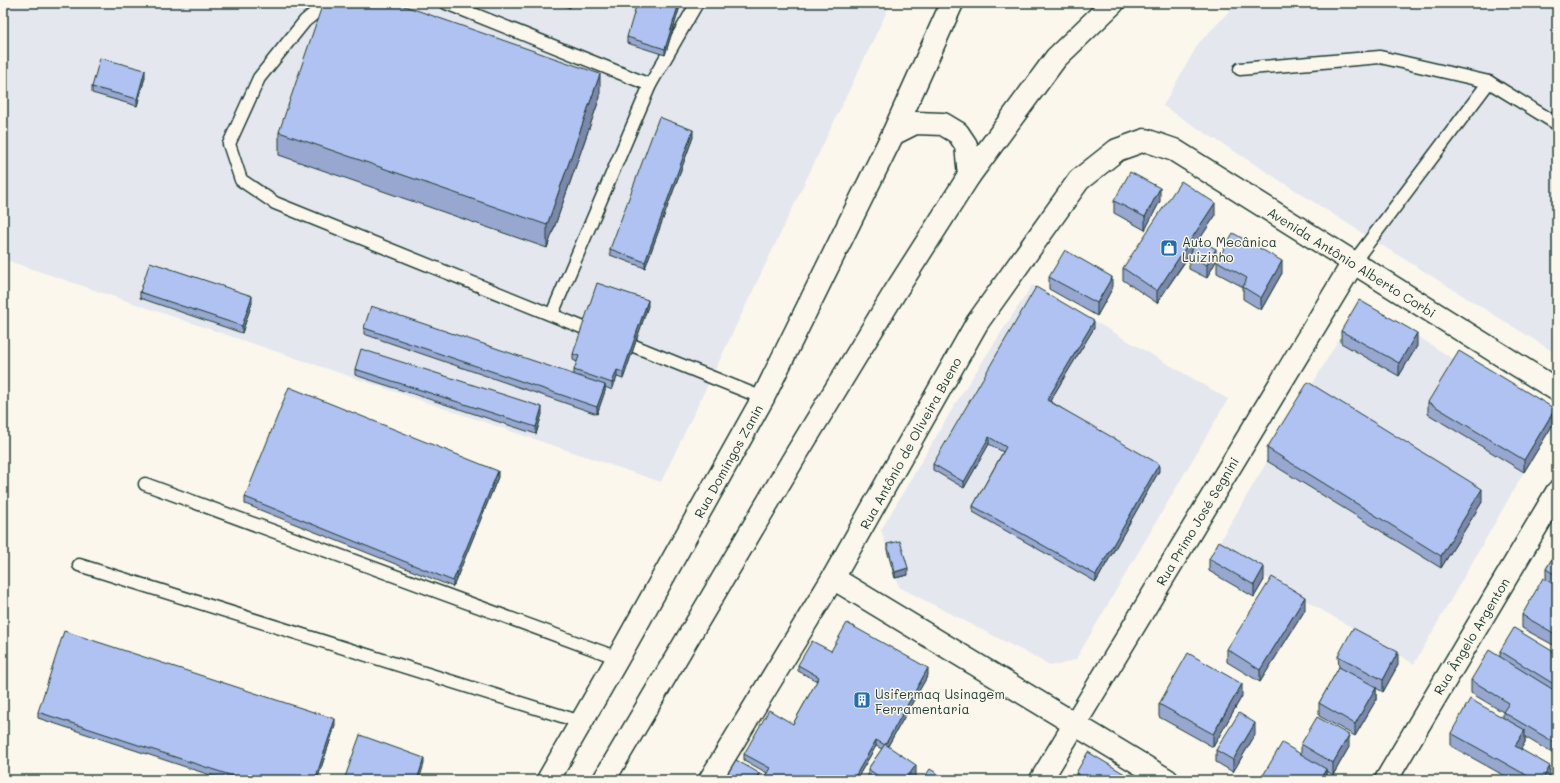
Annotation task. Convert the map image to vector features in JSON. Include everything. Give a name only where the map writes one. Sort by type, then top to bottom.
[{"type":"street","name":"Rua Domingos Zanin","points":[[548,780],[763,398],[893,134],[952,3]]},
{"type":"street","points":[[604,780],[801,446],[895,292],[969,176],[1056,58],[1113,3]]},
{"type":"street","points":[[893,134],[915,123],[943,124],[958,133],[966,145],[969,176]]},
{"type":"street","name":"Avenida Antônio Alberto Corbi","points":[[1145,140],[1174,150],[1557,390]]},
{"type":"street","name":"Rua Antônio de Oliveira Bueno","points":[[710,780],[833,578],[982,316],[1079,180],[1116,150],[1145,140]]},
{"type":"street","name":"Rua Primo José Segnini","points":[[1041,780],[1073,724],[1353,263]]},
{"type":"street","name":"Rua Ângelo Argenton","points":[[1386,780],[1557,492]]},
{"type":"street","points":[[833,578],[1167,780]]},
{"type":"lane","points":[[327,3],[305,21],[260,78],[229,144],[240,180],[275,203],[584,328]]},
{"type":"lane","points":[[446,3],[650,85]]},
{"type":"lane","points":[[552,314],[650,85],[696,3]]},
{"type":"lane","points":[[1240,69],[1380,57],[1489,82],[1557,124]]},
{"type":"lane","points":[[1353,263],[1489,82]]},
{"type":"lane","points":[[634,346],[763,398]]},
{"type":"lane","points":[[145,484],[618,658]]},
{"type":"lane","points":[[79,565],[581,722]]},
{"type":"shaded area","points":[[3,3],[891,3],[661,482],[3,259]]},
{"type":"shaded area","points":[[1237,3],[1557,3],[1557,354],[1375,241],[1163,106],[1198,44]]},
{"type":"shaded area","points":[[1032,285],[1228,399],[1076,659],[1059,665],[1050,665],[899,587],[881,530],[957,401]]},
{"type":"shaded area","points":[[1362,300],[1459,363],[1555,421],[1524,472],[1414,664],[1216,548]]},
{"type":"building","points":[[323,3],[396,3],[600,74],[547,225],[279,132]]},
{"type":"building","points":[[637,3],[679,3],[665,49],[627,37]]},
{"type":"building","points":[[100,58],[145,70],[137,99],[92,87]]},
{"type":"building","points":[[659,117],[693,130],[645,262],[610,249]]},
{"type":"building","points":[[1130,172],[1160,188],[1145,217],[1114,201]]},
{"type":"building","name":"Auto Mecânica Luizinho","points":[[1181,181],[1215,203],[1157,291],[1123,268]]},
{"type":"building","points":[[1233,233],[1282,261],[1261,298],[1243,287],[1247,278],[1217,261]]},
{"type":"building","points":[[1198,239],[1216,249],[1207,265],[1189,256]]},
{"type":"building","points":[[1065,250],[1112,277],[1097,303],[1049,277]]},
{"type":"building","points":[[150,262],[252,296],[242,326],[140,292]]},
{"type":"building","points":[[597,283],[648,300],[623,372],[617,370],[612,383],[574,370],[579,356],[573,354]]},
{"type":"building","points":[[1036,287],[1094,321],[1047,400],[1159,464],[1096,575],[973,506],[1006,447],[989,437],[964,482],[933,464]]},
{"type":"building","points":[[1359,300],[1417,333],[1399,363],[1341,331]]},
{"type":"building","points":[[371,306],[605,385],[597,407],[364,328]]},
{"type":"building","points":[[361,349],[542,407],[536,427],[355,369]]},
{"type":"building","points":[[1459,351],[1555,409],[1524,460],[1428,402]]},
{"type":"building","points":[[1308,382],[1482,489],[1441,556],[1267,448]]},
{"type":"building","points":[[289,387],[498,471],[453,581],[245,497]]},
{"type":"building","points":[[900,541],[908,568],[895,572],[887,544]]},
{"type":"building","points":[[1219,541],[1264,567],[1254,585],[1209,559]]},
{"type":"building","points":[[1557,550],[1557,576],[1546,569]]},
{"type":"building","points":[[1272,577],[1305,597],[1260,670],[1227,649]]},
{"type":"building","points":[[1543,578],[1557,586],[1557,635],[1522,615]]},
{"type":"building","name":"Usifermaq Usinagem Ferramentaria","points":[[847,623],[928,668],[885,745],[876,740],[853,780],[763,780],[770,768],[744,754],[769,710],[793,724],[819,677],[798,665],[812,641],[831,651]]},
{"type":"building","points":[[1353,628],[1398,652],[1383,680],[1338,656]]},
{"type":"building","points":[[1514,628],[1557,654],[1557,686],[1500,651]]},
{"type":"building","points":[[64,631],[335,719],[315,780],[245,780],[38,712]]},
{"type":"building","points":[[1489,650],[1557,692],[1557,744],[1503,712],[1509,703],[1471,680]]},
{"type":"building","points":[[1188,653],[1242,684],[1213,734],[1159,704]]},
{"type":"building","points":[[1339,667],[1376,687],[1355,724],[1319,703]]},
{"type":"building","points":[[1470,699],[1525,730],[1515,746],[1550,766],[1542,780],[1535,780],[1451,733]]},
{"type":"building","points":[[1239,713],[1255,723],[1233,760],[1216,750]]},
{"type":"building","points":[[1317,717],[1349,735],[1333,763],[1301,744]]},
{"type":"building","points":[[360,735],[424,758],[417,780],[344,780]]},
{"type":"building","points":[[1282,743],[1326,769],[1320,780],[1261,779]]},
{"type":"building","points":[[885,744],[916,765],[905,780],[884,780],[868,769]]},
{"type":"building","points":[[1088,752],[1133,780],[1081,780],[1083,777],[1076,773]]},
{"type":"building","points":[[736,760],[759,773],[755,780],[724,780]]},
{"type":"building","points":[[930,769],[948,780],[923,780]]},
{"type":"building","points":[[1557,770],[1557,780],[1551,780]]},
{"type":"place","name":"Auto Mecânica Luizinho","points":[[1169,248]]},
{"type":"place","name":"Usifermaq Usinagem Ferramentaria","points":[[862,700]]}]
